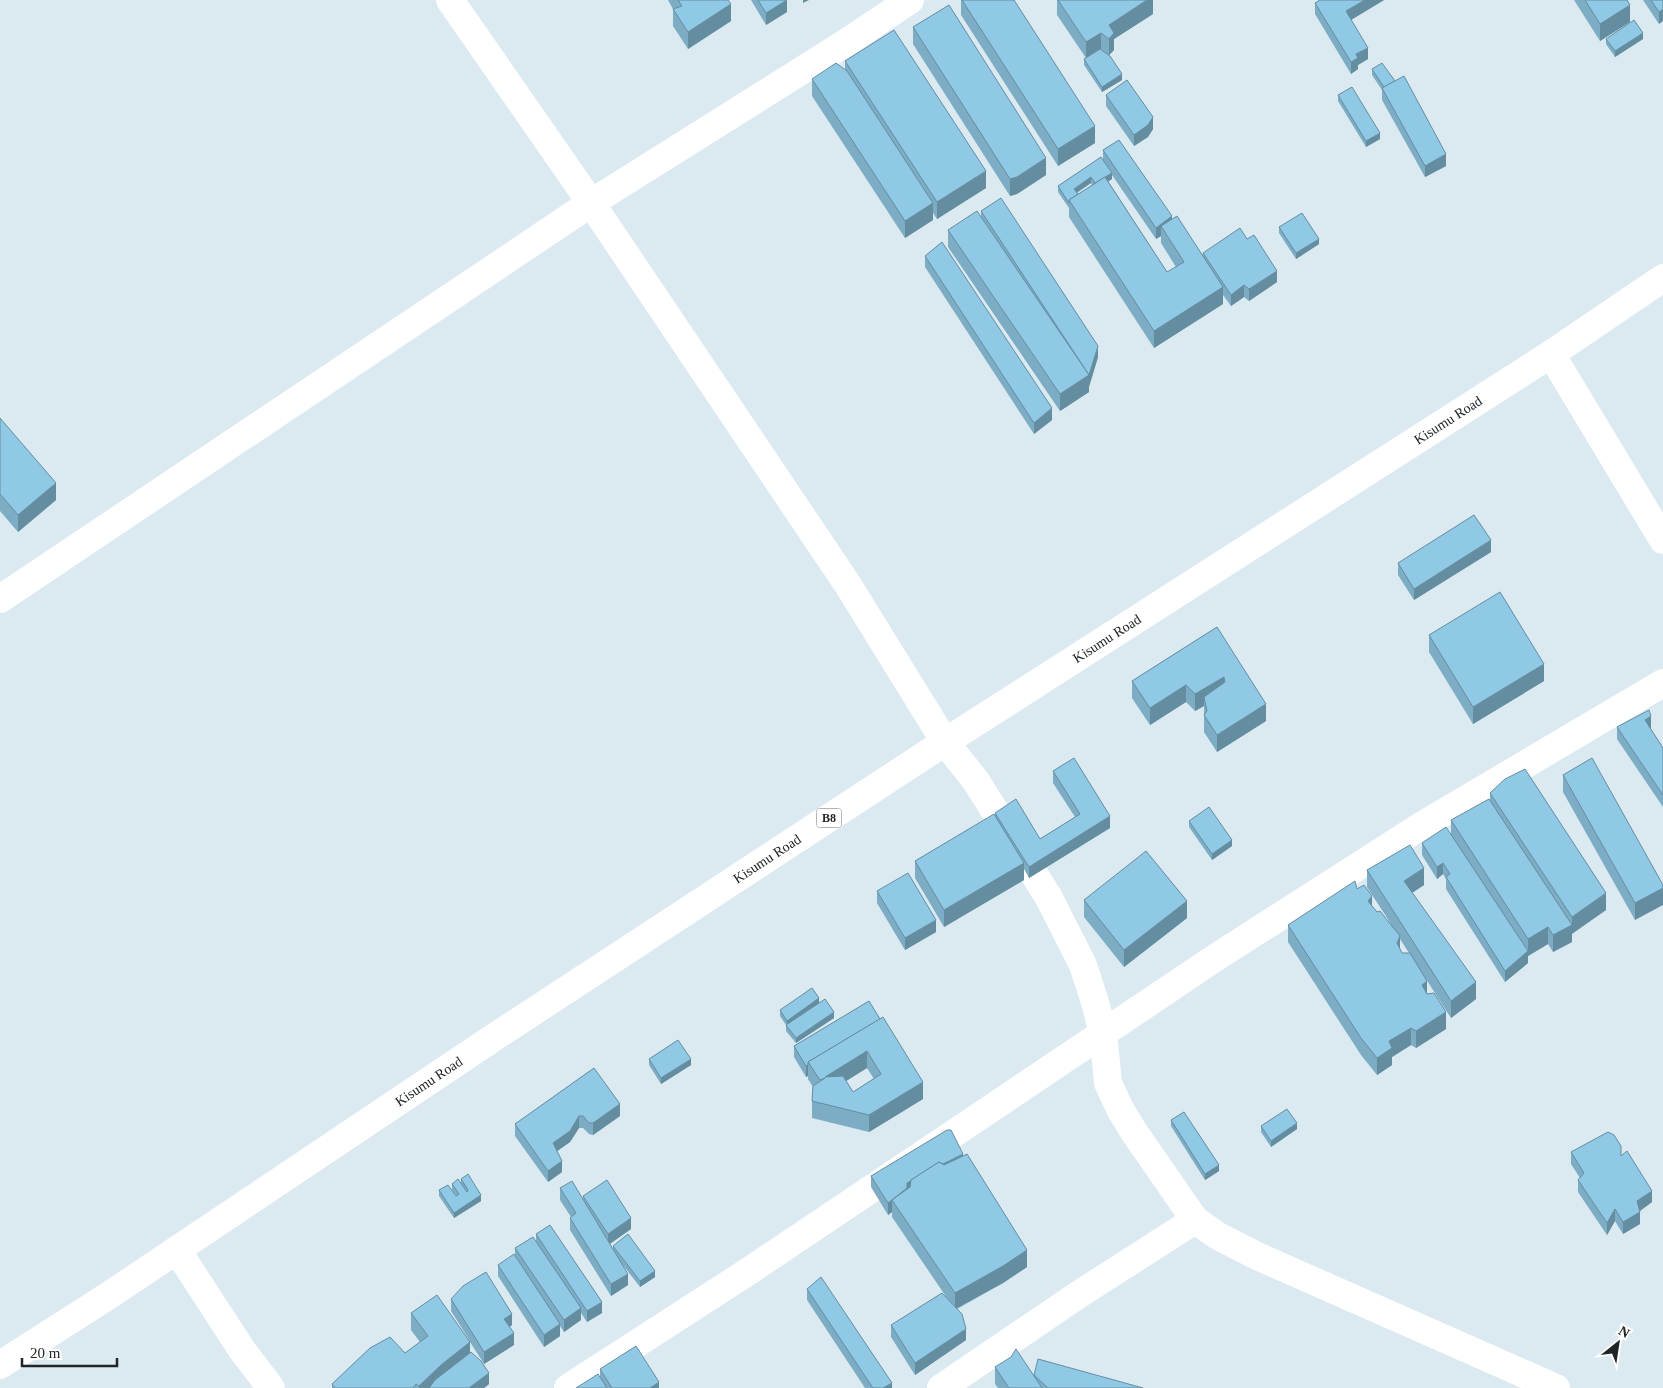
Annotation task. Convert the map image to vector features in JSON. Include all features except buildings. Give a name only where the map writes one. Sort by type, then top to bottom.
[{"type":"main road","points":[[450,0],[591,203],[848,585],[945,742],[976,780],[1049,898],[1083,965],[1094,999],[1103,1032],[1108,1083],[1120,1109],[1134,1132],[1196,1220],[1218,1236],[1257,1256],[1556,1388]]},
{"type":"main road","points":[[0,599],[591,203],[847,42],[910,0]]},
{"type":"main road","name":"Kisumu Road","points":[[0,1365],[177,1250],[485,1043],[945,742],[1551,354],[1663,278]]},
{"type":"main road","points":[[1551,354],[1663,540]]},
{"type":"main road","points":[[568,1388],[746,1273],[1103,1032],[1421,826],[1663,683]]},
{"type":"main road","points":[[941,1388],[1080,1292],[1196,1220]]},
{"type":"main road","points":[[177,1250],[242,1350],[270,1388]]}]
